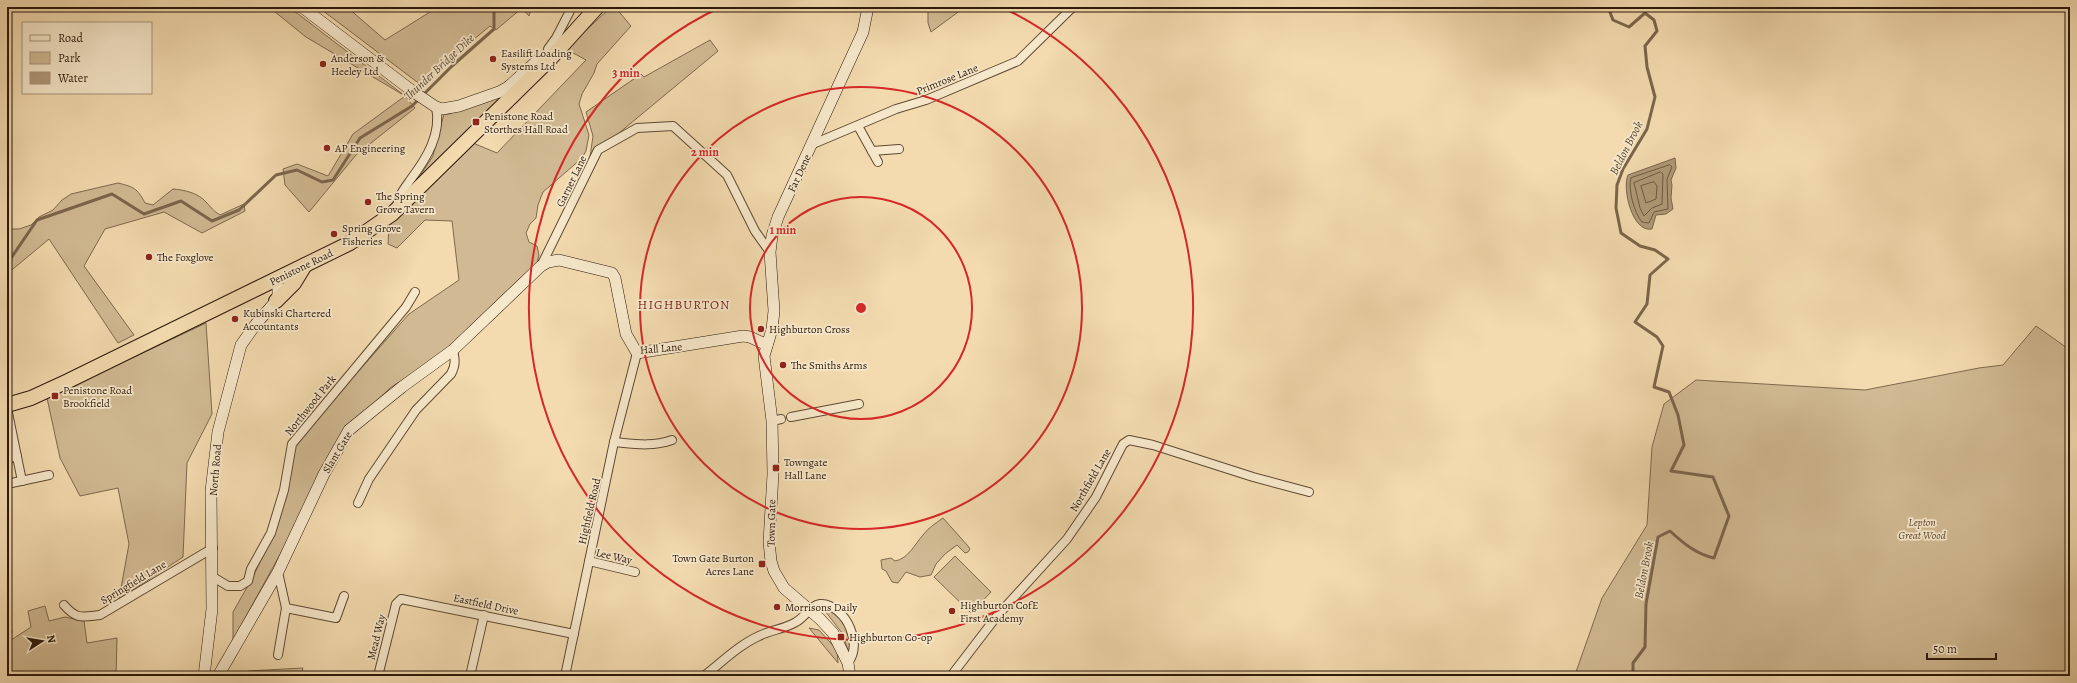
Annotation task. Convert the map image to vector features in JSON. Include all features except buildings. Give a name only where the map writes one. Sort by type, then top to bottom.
[{"type":"highway","name":"Penistone Road","points":[[7,406],[31,398],[68,381],[350,243],[396,210],[550,59],[598,7]]},
{"type":"highway","points":[[276,301],[294,283],[305,265]]},
{"type":"street","points":[[302,7],[415,93],[433,105],[451,108],[499,92],[508,87],[538,60],[550,59],[548,49],[556,38],[572,7]]},
{"type":"street","name":"Far Dene","points":[[766,345],[772,329],[774,311],[770,252],[772,236],[778,217],[813,144],[862,32],[868,7]]},
{"type":"street","name":"Primrose Lane","points":[[813,144],[1018,61],[1073,7]]},
{"type":"street","points":[[396,210],[397,199],[427,157],[438,121],[433,105]]},
{"type":"street","name":"Garner Lane","points":[[541,266],[598,150],[637,128],[673,126],[727,175],[755,231],[770,252]]},
{"type":"street","points":[[858,126],[878,162]]},
{"type":"street","points":[[872,151],[899,149]]},
{"type":"street","name":"Slant Gate","points":[[218,676],[278,572],[324,474],[349,430],[402,387],[453,350],[541,266],[548,262],[559,260],[612,273]]},
{"type":"street","name":"Hall Lane","points":[[612,273],[615,278],[628,341],[637,353],[743,336],[750,337],[766,345]]},
{"type":"street","points":[[275,280],[278,287],[276,301]]},
{"type":"street","name":"Northwood Park","points":[[212,577],[228,586],[240,586],[248,580],[273,526],[284,490],[292,444],[406,307],[415,292]]},
{"type":"street","name":"North Road","points":[[204,676],[209,639],[213,548],[212,491],[218,432],[241,345],[256,324],[276,301]]},
{"type":"street","name":"Town Gate","points":[[766,345],[764,369],[776,420],[769,542],[771,561],[774,571],[784,588],[810,610],[833,634],[848,663],[850,676]]},
{"type":"street","points":[[358,504],[369,479],[416,410],[455,368],[453,350]]},
{"type":"street","name":"Highfield Road","points":[[565,676],[614,442],[637,353]]},
{"type":"street","points":[[791,417],[859,404]]},
{"type":"street","points":[[7,406],[22,481]]},
{"type":"street","points":[[614,442],[645,446],[660,444],[672,440]]},
{"type":"street","name":"Northfield Lane","points":[[951,676],[997,616],[1067,539],[1096,497],[1123,444],[1129,440],[1153,445],[1253,477],[1309,492]]},
{"type":"street","points":[[7,459],[17,456]]},
{"type":"street","points":[[7,484],[49,475]]},
{"type":"street","name":"Springfield Lane","points":[[64,605],[71,614],[79,618],[100,614],[213,548]]},
{"type":"street","name":"Lee Way","points":[[589,561],[635,572]]},
{"type":"street","points":[[278,572],[286,608],[278,655]]},
{"type":"street","points":[[286,608],[336,618],[344,596]]},
{"type":"street","name":"Eastfield Drive","points":[[396,604],[398,600],[404,598],[574,634]]},
{"type":"street","name":"Mead Way","points":[[378,676],[396,604]]},
{"type":"street","points":[[704,676],[746,643],[760,635],[796,622],[819,604],[824,604],[835,609],[847,622],[854,644],[854,652],[848,663]]},
{"type":"street","points":[[470,676],[484,616]]},
{"type":"green space","points":[[269,7],[289,7],[405,96],[306,37]]},
{"type":"green space","points":[[318,7],[347,7],[385,40],[438,7],[532,7],[529,16],[522,8],[496,30],[490,26],[428,77],[421,85]]},
{"type":"green space","points":[[611,7],[615,7],[631,26],[597,64],[594,73],[582,94],[579,104],[589,135],[586,151],[582,158],[543,192],[538,205],[536,218],[530,224],[526,233],[529,242],[537,246],[539,255],[537,263],[442,354],[390,388],[364,413],[283,549],[233,640],[233,612],[254,575],[280,517],[296,442],[409,314],[459,280],[452,221],[425,220],[397,248],[388,244],[389,224],[473,143],[497,153],[586,60],[566,49]]},
{"type":"green space","points":[[928,7],[965,7],[931,32],[928,23]]},
{"type":"green space","points":[[710,40],[718,51],[590,157],[593,136],[586,112],[641,74],[644,77]]},
{"type":"green space","points":[[405,96],[415,108],[356,155],[309,212],[285,185],[283,169],[297,164],[328,176],[353,134]]},
{"type":"green space","points":[[502,96],[414,185],[433,156],[444,114],[449,114]]},
{"type":"green space","points":[[118,183],[134,189],[140,194],[145,203],[153,205],[173,189],[187,191],[199,196],[220,215],[244,204],[245,211],[202,233],[164,212],[105,229],[84,266],[134,335],[118,343],[49,239],[7,274],[7,229],[19,229],[31,225],[39,217],[53,210],[62,200],[71,194]]},
{"type":"green space","points":[[206,323],[212,414],[187,463],[183,557],[119,599],[129,544],[118,488],[80,496],[60,458],[47,398]]},
{"type":"green space","name":"Lepton Great Wood","points":[[2036,326],[2070,350],[2070,676],[1581,676],[1576,672],[1602,598],[1647,525],[1652,447],[1664,404],[1696,380],[1865,390],[1979,368],[2003,365]]},
{"type":"green space","points":[[943,518],[968,546],[970,549],[968,552],[965,553],[957,545],[945,554],[936,564],[931,575],[920,577],[906,572],[898,583],[892,582],[886,571],[882,569],[881,560],[891,558],[895,561],[900,560],[911,551],[927,530]]},
{"type":"green space","points":[[955,556],[991,592],[971,613],[934,577]]},
{"type":"green space","points":[[45,606],[49,621],[65,617],[84,621],[87,643],[117,638],[116,676],[86,671],[84,676],[7,676],[7,612],[12,632],[8,642],[31,627],[28,611]]},
{"type":"green space","points":[[822,607],[837,616],[845,626],[848,632],[850,656],[842,633]]},
{"type":"green space","points":[[809,628],[819,630],[837,650],[838,663]]},
{"type":"green space","points":[[303,668],[301,676],[247,676],[248,671]]},
{"type":"water","points":[[1675,158],[1676,168],[1671,180],[1671,198],[1673,209],[1666,214],[1656,215],[1652,229],[1645,228],[1639,224],[1630,208],[1626,189],[1628,175]]},
{"type":"waterway","name":"Thunder Bridge Dike","points":[[7,264],[37,220],[112,194],[144,214],[181,201],[212,221],[239,210],[276,175],[297,170],[322,182],[333,180],[360,138],[412,106],[452,66],[494,29],[494,7]]},
{"type":"waterway","name":"Beldon Brook","points":[[1608,7],[1613,20],[1629,27],[1645,13],[1654,20],[1657,31],[1645,46],[1647,67],[1655,97],[1647,129],[1623,169],[1617,185],[1616,208],[1621,233],[1640,246],[1655,250],[1668,259],[1650,275],[1647,304],[1635,322],[1657,337],[1663,346],[1654,387],[1669,392],[1678,415],[1684,445],[1671,471],[1713,477],[1729,516],[1714,558],[1696,551],[1670,531],[1658,537],[1646,604],[1645,647],[1633,663],[1633,676]]},
{"type":"place","name":"Easilift Loading Systems Ltd","points":[[493,59]]},
{"type":"place","name":"Anderson & Heeley Ltd","points":[[323,64]]},
{"type":"place","name":"Penistone Road Storthes Hall Road","points":[[476,122]]},
{"type":"place","name":"AP Engineering","points":[[327,148]]},
{"type":"place","name":"The Spring Grove Tavern","points":[[368,202]]},
{"type":"place","name":"Spring Grove Fisheries","points":[[334,234]]},
{"type":"place","name":"The Foxglove","points":[[149,257]]},
{"type":"place","name":"Kubinski Chartered Accountants","points":[[235,319]]},
{"type":"place","name":"Highburton Cross","points":[[761,329]]},
{"type":"place","name":"The Smiths Arms","points":[[783,365]]},
{"type":"place","name":"Penistone Road Brookfield","points":[[55,396]]},
{"type":"place","name":"Towngate Hall Lane","points":[[776,468]]},
{"type":"place","name":"Town Gate Burton Acres Lane","points":[[762,564]]},
{"type":"place","name":"Morrisons Daily","points":[[777,607]]},
{"type":"place","name":"Highburton CofE First Academy","points":[[952,611]]},
{"type":"place","name":"Highburton Co-op","points":[[841,637]]},
{"type":"district","name":"HIGHBURTON","points":[[684,304]]}]
